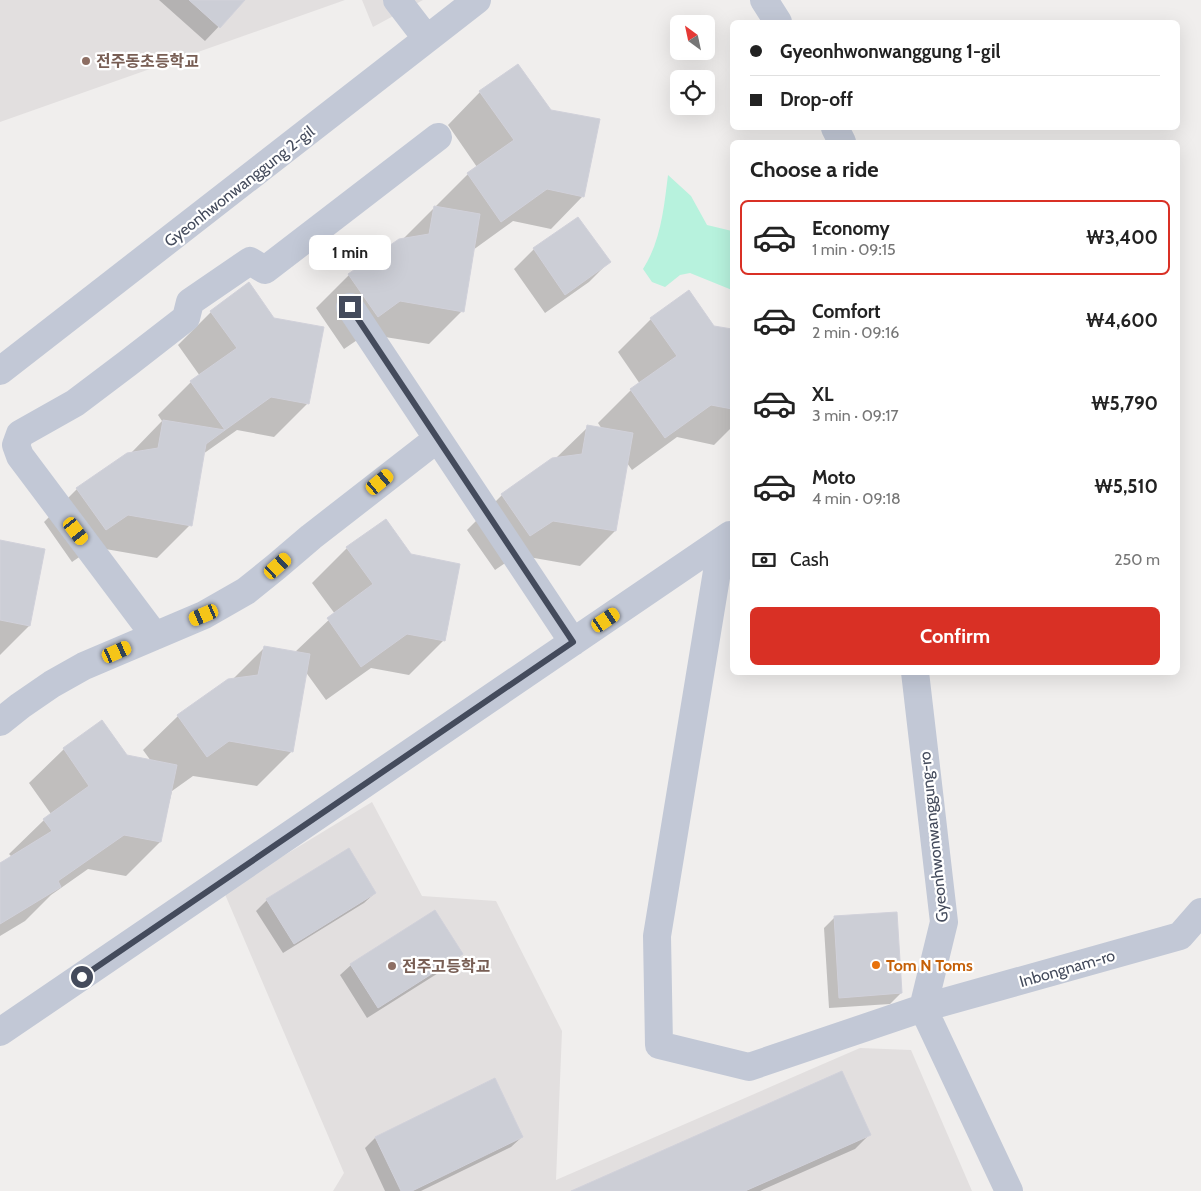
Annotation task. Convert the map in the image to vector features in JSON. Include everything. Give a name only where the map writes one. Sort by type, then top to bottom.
[{"type":"street","points":[[397,0],[427,39]]},
{"type":"street","name":"Gyeonhwonwanggung 2-gil","points":[[0,371],[477,0]]},
{"type":"street","points":[[764,0],[777,20]]},
{"type":"street","points":[[155,636],[20,456],[16,445],[20,434],[75,403],[186,318],[190,302],[250,262],[265,270],[438,137]]},
{"type":"street","points":[[350,307],[573,642]]},
{"type":"street","points":[[0,722],[52,684],[84,666],[204,615],[246,590],[437,438]]},
{"type":"street","points":[[0,1032],[727,537]]},
{"type":"street","name":"Inbongnam-ro","points":[[727,537],[656,936],[658,1045],[749,1067],[923,1008],[1180,936],[1201,912]]},
{"type":"street","name":"Gyeonhwonwanggung-ro","points":[[915,675],[944,922],[923,1008]]},
{"type":"street","points":[[923,1008],[1009,1191]]},
{"type":"shaded area","name":"전주동초등학교","points":[[0,0],[345,0],[0,122]]},
{"type":"shaded area","points":[[362,0],[423,0],[373,27]]},
{"type":"shaded area","name":"전주고등학교","points":[[372,802],[422,896],[496,901],[562,1031],[556,1180],[860,1048],[911,1050],[972,1191],[333,1191],[344,1173],[224,892]]},
{"type":"green space","points":[[668,175],[691,196],[707,225],[730,231],[730,289],[690,273],[680,275],[665,287],[652,282],[643,269],[654,247],[663,211]]},
{"type":"building","points":[[189,0],[245,0],[220,28]]},
{"type":"building","points":[[518,64],[551,110],[600,119],[584,197],[547,189],[501,222],[467,173],[514,140],[479,91]]},
{"type":"building","points":[[434,206],[480,214],[464,312],[400,301],[378,317],[348,274],[399,239],[429,234]]},
{"type":"building","points":[[578,217],[611,262],[565,295],[533,248]]},
{"type":"building","points":[[249,282],[274,318],[324,327],[309,404],[271,397],[225,430],[190,381],[237,348],[210,311]]},
{"type":"building","points":[[689,290],[714,326],[730,329],[730,409],[711,405],[665,438],[630,389],[677,356],[650,318]]},
{"type":"building","points":[[163,420],[225,430],[206,444],[192,526],[128,515],[106,530],[76,488],[127,453],[158,448]]},
{"type":"building","points":[[587,425],[633,433],[616,531],[553,521],[530,536],[501,494],[552,458],[582,454]]},
{"type":"building","points":[[386,519],[411,554],[460,564],[445,641],[407,634],[361,667],[327,618],[373,584],[346,547]]},
{"type":"building","points":[[0,540],[45,549],[30,626],[0,620]]},
{"type":"building","points":[[264,646],[310,654],[293,752],[229,741],[207,757],[177,715],[228,679],[258,675]]},
{"type":"building","points":[[102,720],[127,755],[177,765],[161,842],[124,835],[58,881],[61,887],[0,924],[0,863],[52,831],[43,819],[89,786],[63,748]]},
{"type":"building","points":[[349,848],[376,893],[294,944],[266,899]]},
{"type":"building","points":[[435,910],[463,954],[378,1008],[350,964]]},
{"type":"building","points":[[897,912],[902,993],[839,998],[834,916]]},
{"type":"building","points":[[842,1071],[871,1135],[770,1180],[745,1191],[571,1191]]},
{"type":"building","points":[[495,1078],[523,1137],[412,1191],[401,1191],[375,1137]]},
{"type":"place","name":"전주동초등학교","points":[[86,61]]},
{"type":"place","name":"Tom N Toms","points":[[876,965]]},
{"type":"place","name":"전주고등학교","points":[[392,966]]},
{"type":"route","points":[[82,977],[573,642],[350,307]]}]
